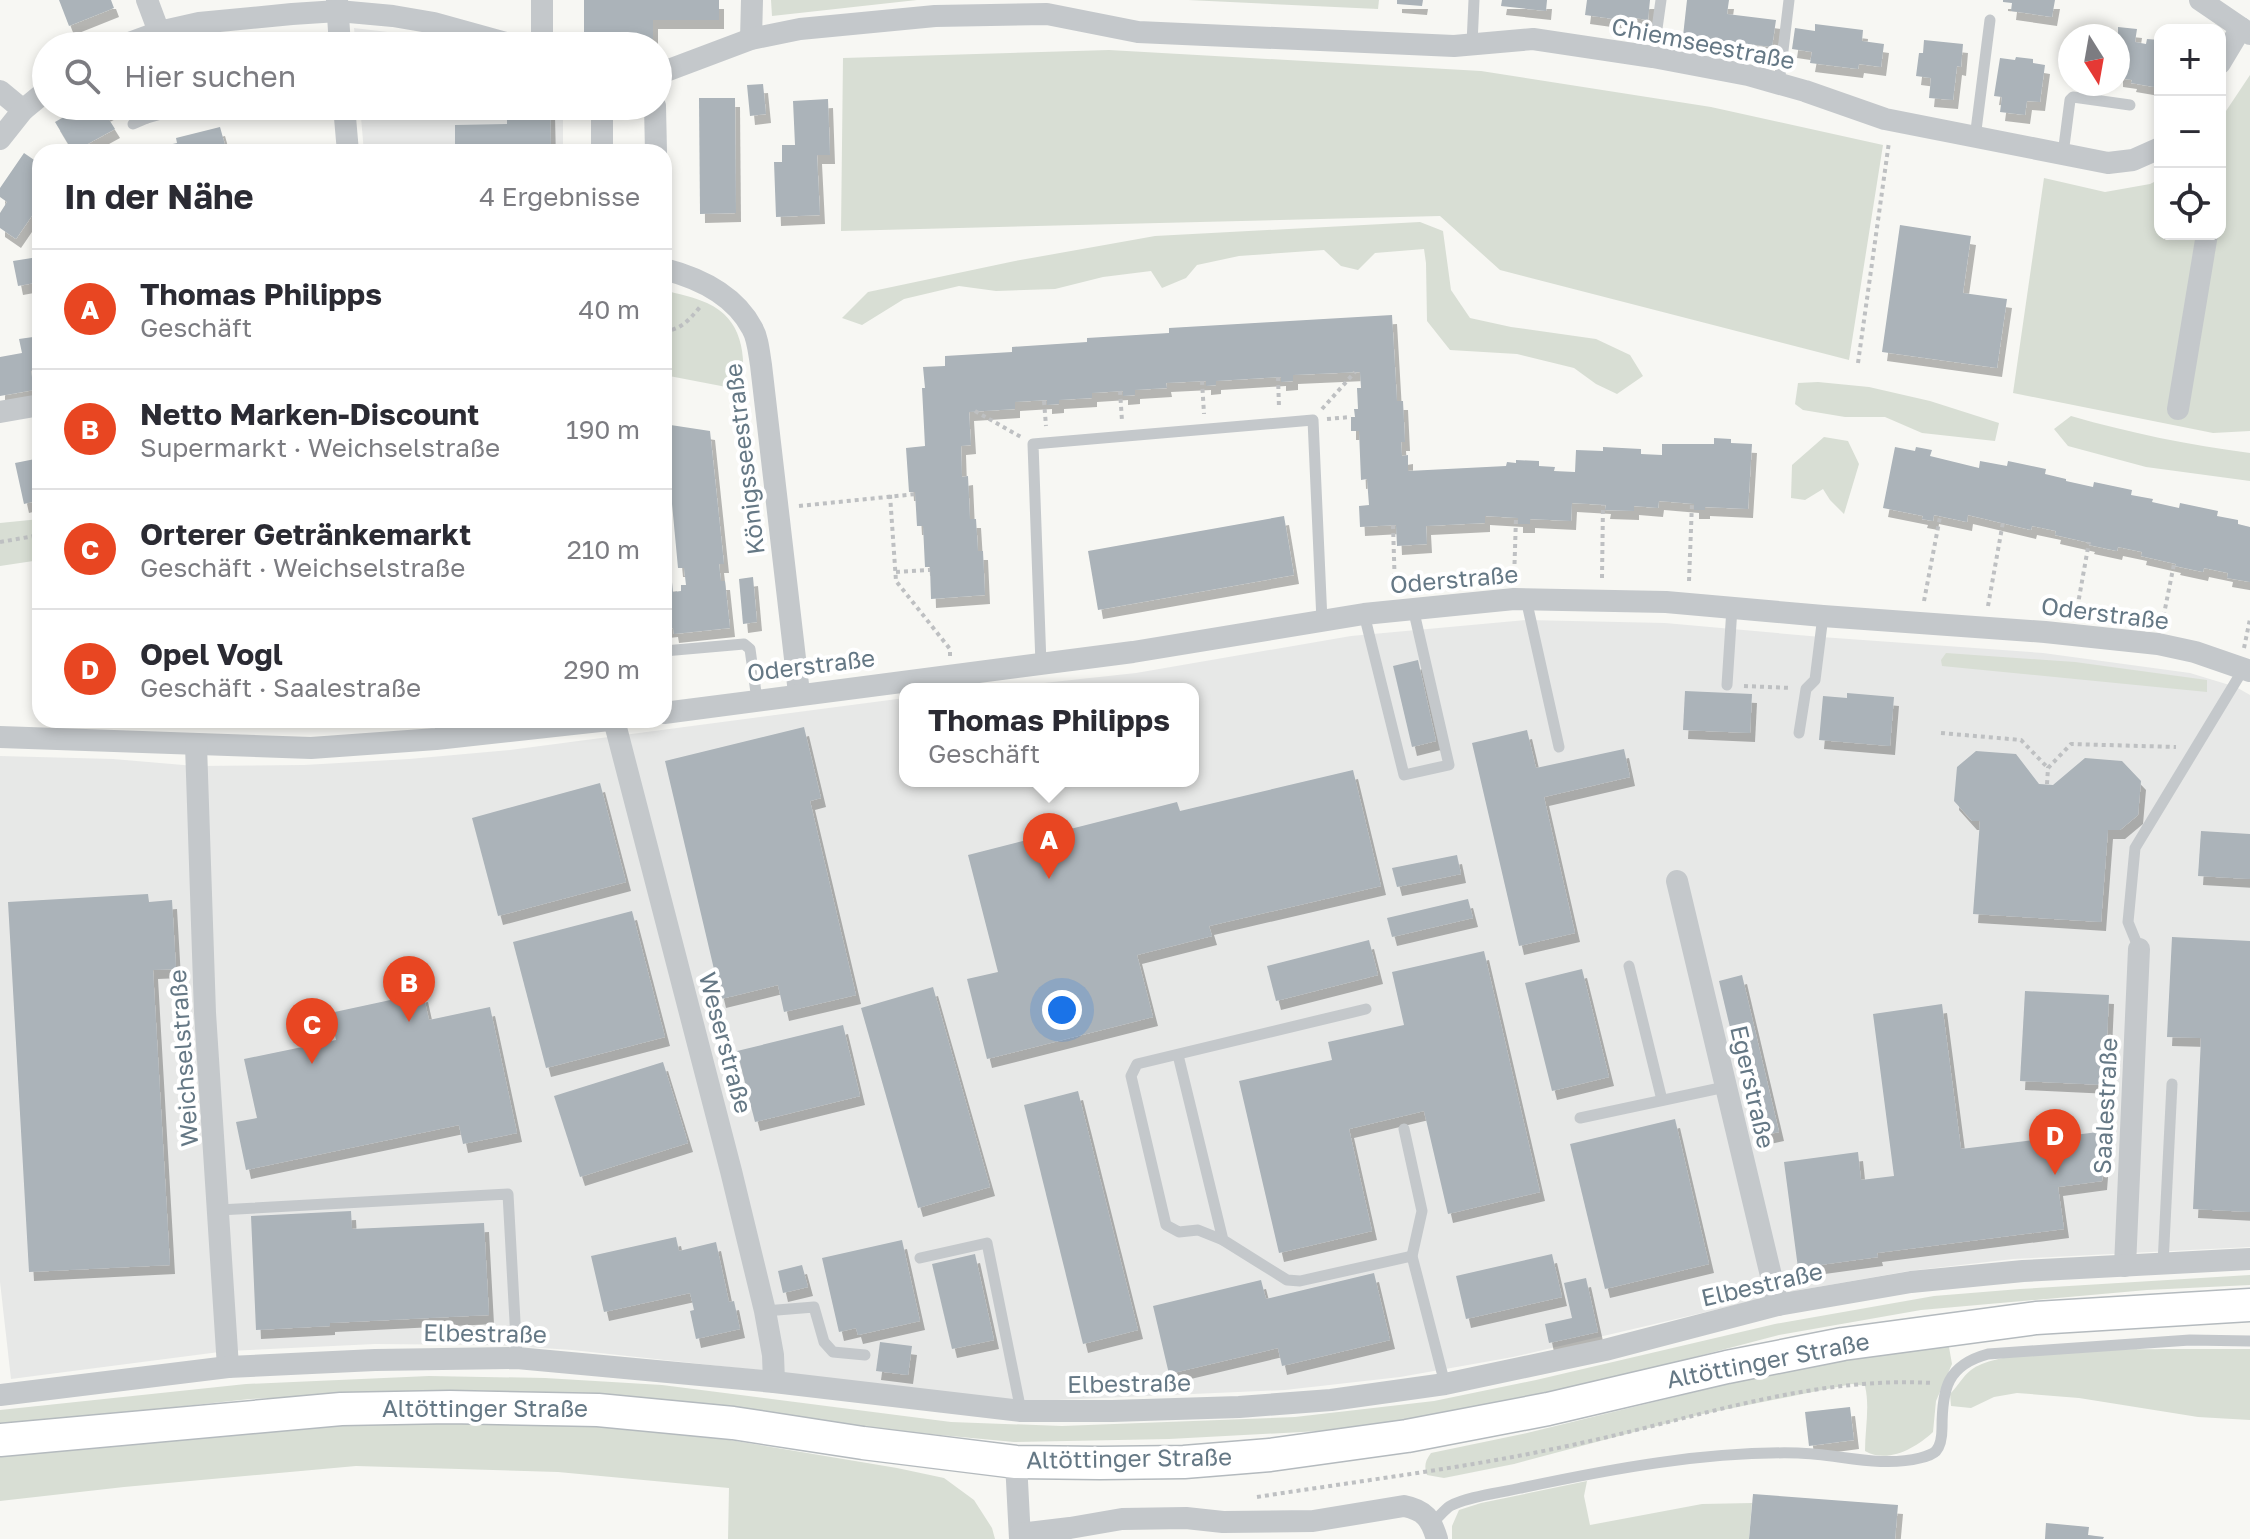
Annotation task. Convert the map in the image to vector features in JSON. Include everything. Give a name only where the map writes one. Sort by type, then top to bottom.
[{"type":"main road","name":"Altöttinger Straße","points":[[0,1440],[341,1409],[450,1407],[598,1410],[733,1423],[878,1446],[1016,1462],[1184,1462],[1340,1447],[1407,1436],[1548,1409],[1727,1367],[1843,1344],[2036,1318],[2250,1305]]},
{"type":"street","points":[[147,0],[159,32],[199,23],[338,6],[466,32]]},
{"type":"street","points":[[542,0],[542,32]]},
{"type":"street","points":[[751,39],[752,0]]},
{"type":"street","points":[[2200,0],[2245,31],[2226,55]]},
{"type":"street","points":[[338,6],[339,32]]},
{"type":"street","name":"Chiemseestraße","points":[[672,69],[751,39],[800,29],[920,17],[1047,14],[1138,32],[1454,46],[1533,39],[1748,75],[1892,120],[2108,163],[2121,163],[2154,151]]},
{"type":"street","points":[[0,91],[23,110]]},
{"type":"street","points":[[0,139],[32,103]]},
{"type":"street","points":[[345,120],[347,144]]},
{"type":"street","points":[[602,120],[602,144]]},
{"type":"street","points":[[655,120],[656,144]]},
{"type":"street","points":[[2178,409],[2206,240]]},
{"type":"street","name":"Königsseestraße","points":[[672,272],[707,283],[744,314],[754,330],[761,365],[799,693]]},
{"type":"street","points":[[0,412],[32,406]]},
{"type":"street","name":"Oderstraße","points":[[672,712],[1133,652],[1364,614],[1520,599],[1688,604],[2158,644],[2245,668]]},
{"type":"street","points":[[0,737],[311,748],[370,745],[486,728]]},
{"type":"street","name":"Weserstraße","points":[[614,728],[728,1156],[765,1311],[773,1355],[774,1382]]},
{"type":"street","name":"Weichselstraße","points":[[196,745],[205,1013],[228,1367]]},
{"type":"street","name":"Egerstraße","points":[[1677,881],[1778,1305]]},
{"type":"street","name":"Saalestraße","points":[[2125,1266],[2139,949]]},
{"type":"street","name":"Elbestraße","points":[[0,1395],[228,1367],[375,1360],[517,1358],[774,1382],[1021,1411],[1239,1407],[1331,1400],[1445,1384],[1605,1350],[1778,1305],[1911,1282],[2023,1271],[2250,1259]]},
{"type":"street","points":[[1016,1462],[1020,1537],[1122,1519],[1313,1521],[1404,1506],[1427,1515],[1435,1531]]},
{"type":"lane","points":[[1472,44],[1474,0]]},
{"type":"lane","points":[[1653,57],[1661,0]]},
{"type":"lane","points":[[1779,84],[1789,0]]},
{"type":"lane","points":[[1975,138],[1990,20]]},
{"type":"lane","points":[[2063,154],[2070,100],[2073,97],[2130,105]]},
{"type":"lane","points":[[133,124],[142,120]]},
{"type":"lane","points":[[1041,664],[1033,444],[1313,420],[1322,621]]},
{"type":"lane","points":[[1520,599],[1559,747]]},
{"type":"lane","points":[[1727,685],[1732,608]]},
{"type":"lane","points":[[1364,614],[1404,775],[1449,765],[1404,610]]},
{"type":"lane","points":[[1799,733],[1806,689],[1815,680],[1823,616]]},
{"type":"lane","points":[[672,650],[744,644],[750,649],[757,700]]},
{"type":"lane","points":[[2139,949],[2128,922],[2135,848],[2245,668]]},
{"type":"lane","points":[[1629,966],[1662,1100]]},
{"type":"lane","points":[[1366,1009],[1137,1064],[1131,1076],[1166,1225],[1179,1232],[1198,1230],[1223,1240],[1287,1280],[1300,1281],[1412,1256]]},
{"type":"lane","points":[[1178,1055],[1223,1240]]},
{"type":"lane","points":[[2163,1264],[2172,1084]]},
{"type":"lane","points":[[1580,1118],[1725,1087]]},
{"type":"lane","points":[[1404,1129],[1422,1211],[1412,1256],[1445,1384]]},
{"type":"lane","points":[[219,1210],[508,1194],[517,1358]]},
{"type":"lane","points":[[920,1258],[987,1243],[1021,1411]]},
{"type":"lane","points":[[765,1311],[814,1307],[824,1342],[833,1352],[865,1355]]},
{"type":"lane","points":[[1435,1531],[1450,1507],[1478,1498],[1569,1478],[1677,1461],[1799,1453],[1885,1462],[1923,1458],[1936,1451],[1940,1441],[1942,1401],[1955,1371],[1973,1358],[1988,1354],[2190,1340],[2250,1341]]},
{"type":"path","points":[[1858,363],[1892,120]]},
{"type":"path","points":[[672,331],[682,326],[715,289]]},
{"type":"path","points":[[1313,420],[1355,372]]},
{"type":"path","points":[[1278,377],[1280,423]]},
{"type":"path","points":[[1202,381],[1205,429]]},
{"type":"path","points":[[1120,391],[1123,436]]},
{"type":"path","points":[[1044,401],[1047,443]]},
{"type":"path","points":[[975,411],[1033,444]]},
{"type":"path","points":[[1313,420],[1351,417]]},
{"type":"path","points":[[778,508],[916,494]]},
{"type":"path","points":[[890,495],[896,581],[950,649],[951,674]]},
{"type":"path","points":[[1688,604],[1692,503]]},
{"type":"path","points":[[1602,600],[1603,505]]},
{"type":"path","points":[[1920,623],[1940,517]]},
{"type":"path","points":[[1516,518],[1520,599]]},
{"type":"path","points":[[1984,628],[2003,522]]},
{"type":"path","points":[[1393,525],[1404,610]]},
{"type":"path","points":[[0,542],[32,536]]},
{"type":"path","points":[[2072,636],[2089,542]]},
{"type":"path","points":[[2158,644],[2174,564]]},
{"type":"path","points":[[896,572],[930,570]]},
{"type":"path","points":[[2245,668],[2250,619]]},
{"type":"path","points":[[1727,685],[1806,689]]},
{"type":"path","points":[[1941,733],[2021,740],[2048,768]]},
{"type":"path","points":[[2047,784],[2048,768],[2071,744],[2194,748]]},
{"type":"path","points":[[1249,1498],[1579,1444],[1828,1386],[1896,1381],[1947,1384]]},
{"type":"shaded area","points":[[771,0],[917,0],[772,16]]},
{"type":"shaded area","points":[[1188,0],[1379,0],[1378,9]]},
{"type":"shaded area","points":[[354,28],[388,32],[354,32]]},
{"type":"shaded area","points":[[1109,50],[1481,71],[1711,107],[1883,145],[1849,360],[1500,270],[1440,216],[841,231],[843,58]]},
{"type":"shaded area","points":[[2250,75],[2250,431],[2213,433],[2013,393],[2044,178],[2105,192],[2154,182],[2154,240],[2226,240],[2226,111]]},
{"type":"shaded area","points":[[361,120],[563,120],[563,144],[363,144]]},
{"type":"shaded area","points":[[1420,222],[1443,231],[1451,290],[1470,318],[1596,339],[1630,355],[1643,376],[1617,394],[1574,368],[1517,354],[1450,350],[1427,321],[1424,249],[1375,253],[1358,270],[1341,266],[1324,250],[1239,256],[1197,265],[1186,278],[1162,288],[1151,271],[1103,277],[1055,289],[996,291],[959,286],[904,299],[862,325],[842,318],[868,292],[1155,236]]},
{"type":"shaded area","points":[[672,292],[707,303],[728,318],[740,339],[742,390],[672,377]]},
{"type":"shaded area","points":[[1798,383],[1869,387],[1930,401],[1999,423],[1995,441],[1922,433],[1885,417],[1845,417],[1803,410],[1795,404]]},
{"type":"shaded area","points":[[2071,416],[2160,438],[2250,453],[2250,481],[2146,467],[2068,446],[2054,429]]},
{"type":"shaded area","points":[[1824,437],[1848,441],[1859,464],[1844,514],[1823,489],[1805,500],[1791,498],[1792,465]]},
{"type":"shaded area","points":[[32,520],[32,561],[0,566],[0,523]]},
{"type":"shaded area","points":[[1526,620],[1665,623],[2043,653],[2190,673],[2236,687],[2250,695],[2250,1247],[2013,1259],[1909,1271],[1800,1290],[1513,1357],[1400,1377],[1285,1390],[1034,1401],[941,1394],[802,1375],[572,1350],[496,1345],[375,1344],[227,1351],[11,1379],[0,1282],[0,756],[113,759],[195,766],[304,765],[409,759],[510,750],[899,699],[899,787],[1199,787],[1199,683],[1044,683],[1136,673],[1351,636]]},
{"type":"shaded area","points":[[1946,653],[2075,662],[2207,680],[2207,692],[1942,666],[1941,660]]},
{"type":"shaded area","points":[[2250,1275],[2250,1285],[2147,1290],[1921,1310],[1779,1335],[1584,1386],[1496,1405],[1378,1425],[1320,1431],[1169,1439],[1014,1442],[887,1430],[700,1403],[601,1394],[462,1390],[250,1399],[0,1426],[0,1410],[246,1384],[429,1376],[545,1378],[662,1385],[951,1422],[1062,1426],[1295,1417],[1434,1401],[1775,1324],[1934,1296]]},
{"type":"shaded area","points":[[1933,1346],[1949,1347],[1952,1364],[1936,1401],[1933,1432],[1918,1444],[1892,1455],[1874,1455],[1865,1451],[1865,1386],[1852,1384],[1698,1415],[1514,1464],[1444,1478],[1427,1475],[1426,1472],[1431,1453],[1752,1378]]},
{"type":"shaded area","points":[[2250,1349],[2250,1420],[2198,1417],[2079,1398],[2017,1393],[1994,1397],[1971,1408],[1951,1406],[1950,1394],[1963,1378],[1987,1362],[2036,1353]]},
{"type":"shaded area","points":[[548,1421],[694,1434],[944,1478],[974,1500],[992,1528],[995,1539],[728,1539],[729,1488],[558,1472],[356,1466],[0,1501],[0,1455],[271,1424]]},
{"type":"shaded area","points":[[1587,1481],[1584,1496],[1590,1525],[1702,1504],[1752,1503],[1749,1539],[1452,1539],[1452,1526],[1459,1510]]},
{"type":"building","points":[[59,0],[111,0],[114,8],[69,26]]},
{"type":"building","points":[[584,0],[719,0],[719,20],[653,20],[653,32],[584,32]]},
{"type":"building","points":[[1397,0],[1423,0],[1422,6],[1397,4]]},
{"type":"building","points":[[1502,0],[1547,0],[1546,11],[1501,6]]},
{"type":"building","points":[[1587,0],[1650,0],[1648,20],[1628,17],[1628,21],[1585,15]]},
{"type":"building","points":[[1687,0],[1729,0],[1727,14],[1776,20],[1772,47],[1683,36]]},
{"type":"building","points":[[2003,0],[2055,0],[2052,17],[2011,11],[2012,3]]},
{"type":"building","points":[[1815,24],[1863,30],[1862,41],[1884,44],[1881,67],[1859,64],[1858,69],[1810,63],[1812,52],[1792,49],[1795,28],[1815,31]]},
{"type":"building","points":[[2130,28],[2137,29],[2135,42],[2146,44],[2147,39],[2154,40],[2154,87],[2131,83]]},
{"type":"building","points":[[1924,40],[1963,44],[1953,100],[1929,98],[1931,78],[1916,76]]},
{"type":"building","points":[[2016,57],[2033,59],[2033,63],[2045,65],[2040,102],[2027,101],[2025,115],[2000,112],[2002,97],[1994,96],[2000,58],[2015,60]]},
{"type":"building","points":[[763,84],[766,114],[750,116],[747,85]]},
{"type":"building","points":[[699,98],[735,98],[736,213],[700,214]]},
{"type":"building","points":[[828,99],[830,155],[817,155],[820,215],[776,217],[774,162],[782,162],[782,145],[795,145],[793,101]]},
{"type":"building","points":[[109,120],[115,129],[88,144],[68,144],[55,122]]},
{"type":"building","points":[[507,120],[550,120],[551,144],[455,144],[455,125],[507,124]]},
{"type":"building","points":[[220,127],[225,144],[173,144],[177,143],[176,138]]},
{"type":"building","points":[[24,153],[32,158],[32,216],[16,239],[0,228],[0,213],[7,202],[0,197],[0,188]]},
{"type":"building","points":[[1900,225],[1971,236],[1963,293],[2007,299],[1997,368],[1882,352]]},
{"type":"building","points":[[32,258],[32,283],[18,286],[13,261]]},
{"type":"building","points":[[1392,315],[1397,401],[1403,401],[1405,442],[1401,442],[1402,456],[1408,455],[1408,471],[1506,466],[1507,462],[1516,463],[1516,460],[1539,461],[1539,466],[1555,467],[1554,471],[1575,472],[1576,450],[1603,451],[1603,447],[1641,449],[1641,454],[1662,455],[1662,444],[1714,444],[1714,438],[1731,439],[1731,443],[1752,444],[1748,509],[1705,507],[1705,510],[1694,510],[1694,504],[1659,501],[1658,508],[1634,506],[1634,511],[1605,510],[1606,505],[1572,503],[1571,521],[1530,519],[1530,524],[1518,524],[1518,518],[1485,516],[1485,523],[1426,526],[1427,544],[1397,546],[1396,525],[1360,527],[1359,506],[1369,505],[1367,479],[1361,480],[1359,431],[1351,431],[1351,417],[1355,417],[1354,409],[1358,409],[1360,372],[1293,375],[1293,381],[1281,382],[1281,377],[1216,381],[1216,385],[1206,386],[1206,381],[1166,383],[1167,388],[1135,390],[1135,395],[1123,396],[1123,391],[1092,393],[1092,398],[1059,400],[1059,404],[1047,405],[1047,400],[1015,402],[1015,409],[969,412],[971,445],[961,446],[962,477],[968,476],[970,519],[976,519],[978,551],[983,551],[985,595],[931,599],[930,567],[925,567],[923,526],[917,526],[915,492],[909,492],[906,448],[925,446],[923,367],[945,366],[945,356],[1012,352],[1012,347],[1087,342],[1087,338],[1169,333],[1169,328]]},
{"type":"building","points":[[32,337],[32,390],[0,396],[0,357],[22,353],[19,339]]},
{"type":"building","points":[[672,425],[710,431],[724,564],[719,564],[721,581],[725,581],[730,628],[674,634],[672,582],[673,592],[681,591],[681,585],[686,585],[684,568],[678,568],[672,504]]},
{"type":"building","points":[[1895,447],[1932,450],[1930,456],[1979,468],[1980,461],[2007,466],[2008,461],[2046,469],[2045,474],[2066,481],[2093,487],[2094,482],[2132,490],[2131,495],[2153,499],[2152,502],[2179,508],[2180,503],[2218,511],[2217,516],[2238,520],[2238,524],[2250,527],[2250,582],[2227,578],[2228,573],[2175,566],[2141,556],[2142,552],[2089,545],[2055,535],[2056,531],[2032,526],[2031,530],[1968,515],[1967,522],[1934,515],[1933,521],[1883,508]]},
{"type":"building","points":[[32,460],[32,502],[24,504],[15,463]]},
{"type":"building","points":[[1284,516],[1294,575],[1098,610],[1088,551]]},
{"type":"building","points":[[753,577],[757,622],[743,624],[739,579]]},
{"type":"building","points":[[1418,660],[1436,741],[1412,747],[1393,666]]},
{"type":"building","points":[[1685,691],[1752,694],[1750,733],[1683,730]]},
{"type":"building","points":[[1847,693],[1894,697],[1890,746],[1819,740],[1823,696],[1847,698]]},
{"type":"building","points":[[804,727],[821,798],[810,801],[856,995],[784,1012],[778,985],[721,999],[665,761]]},
{"type":"building","points":[[1527,730],[1536,768],[1624,749],[1630,777],[1544,797],[1575,933],[1519,946],[1472,743]]},
{"type":"building","points":[[1976,751],[2016,754],[2039,784],[2053,785],[2085,758],[2122,761],[2141,781],[2138,815],[2120,830],[2108,830],[2101,922],[1973,914],[1980,821],[1972,821],[1954,801],[1957,767]]},
{"type":"building","points":[[1353,770],[1381,886],[1209,926],[1212,936],[1137,955],[1153,1017],[987,1059],[967,979],[998,972],[968,855],[1177,802],[1180,811]]},
{"type":"building","points":[[600,783],[626,882],[498,916],[472,818]]},
{"type":"building","points":[[2201,831],[2250,834],[2250,879],[2198,876]]},
{"type":"building","points":[[1457,855],[1461,874],[1397,887],[1392,868]]},
{"type":"building","points":[[148,894],[149,902],[172,900],[176,969],[153,970],[170,1265],[29,1272],[8,902]]},
{"type":"building","points":[[1468,899],[1473,918],[1392,937],[1387,918]]},
{"type":"building","points":[[632,911],[665,1037],[546,1068],[513,942]]},
{"type":"building","points":[[2172,937],[2250,941],[2250,1212],[2193,1209],[2201,1038],[2167,1037]]},
{"type":"building","points":[[1369,940],[1378,975],[1276,1001],[1267,966]]},
{"type":"building","points":[[1484,951],[1540,1192],[1448,1214],[1424,1111],[1349,1129],[1372,1231],[1279,1253],[1239,1081],[1332,1060],[1328,1042],[1404,1025],[1392,972]]},
{"type":"building","points":[[1582,969],[1609,1077],[1552,1091],[1525,983]]},
{"type":"building","points":[[1742,975],[1779,1132],[1756,1137],[1719,981]]},
{"type":"building","points":[[933,987],[990,1187],[918,1208],[861,1008]]},
{"type":"building","points":[[2025,991],[2109,995],[2105,1085],[2020,1081]]},
{"type":"building","points":[[423,993],[429,1020],[490,1007],[517,1133],[463,1144],[459,1125],[246,1170],[236,1122],[257,1118],[244,1059],[336,1040],[330,1013]]},
{"type":"building","points":[[1942,1004],[1961,1149],[2106,1131],[2102,1181],[2058,1187],[2064,1229],[1877,1253],[1878,1257],[1798,1268],[1784,1162],[1858,1152],[1861,1180],[1894,1176],[1873,1014]]},
{"type":"building","points":[[843,1025],[860,1096],[755,1122],[737,1051]]},
{"type":"building","points":[[663,1062],[688,1143],[580,1177],[554,1096]]},
{"type":"building","points":[[1078,1091],[1138,1330],[1083,1344],[1024,1105]]},
{"type":"building","points":[[1675,1119],[1709,1264],[1605,1289],[1570,1144]]},
{"type":"building","points":[[351,1211],[352,1229],[484,1223],[489,1315],[256,1330],[251,1216]]},
{"type":"building","points":[[676,1237],[679,1251],[716,1242],[729,1302],[734,1301],[740,1329],[696,1339],[690,1293],[604,1312],[591,1256]]},
{"type":"building","points":[[902,1240],[920,1321],[858,1335],[856,1328],[839,1332],[822,1258]]},
{"type":"building","points":[[975,1254],[994,1340],[952,1349],[932,1264]]},
{"type":"building","points":[[1552,1254],[1562,1297],[1466,1319],[1456,1276]]},
{"type":"building","points":[[802,1265],[808,1287],[783,1293],[778,1271]]},
{"type":"building","points":[[1374,1273],[1390,1340],[1282,1366],[1278,1348],[1169,1374],[1153,1306],[1261,1280],[1266,1299]]},
{"type":"building","points":[[1586,1278],[1598,1332],[1549,1343],[1545,1324],[1572,1318],[1564,1283]]},
{"type":"building","points":[[880,1342],[912,1346],[908,1375],[876,1371]]},
{"type":"building","points":[[1850,1407],[1854,1440],[1809,1446],[1805,1412]]},
{"type":"building","points":[[1753,1494],[1898,1505],[1895,1539],[1749,1539]]},
{"type":"building","points":[[2046,1523],[2089,1527],[2088,1535],[2104,1537],[2045,1539]]},
{"type":"place","name":"Thomas Philipps","points":[[1049,879]]},
{"type":"place","name":"Netto Marken-Discount","points":[[409,1022]]},
{"type":"place","name":"Orterer Getränkemarkt","points":[[312,1064]]},
{"type":"place","name":"Opel Vogl","points":[[2055,1175]]}]
